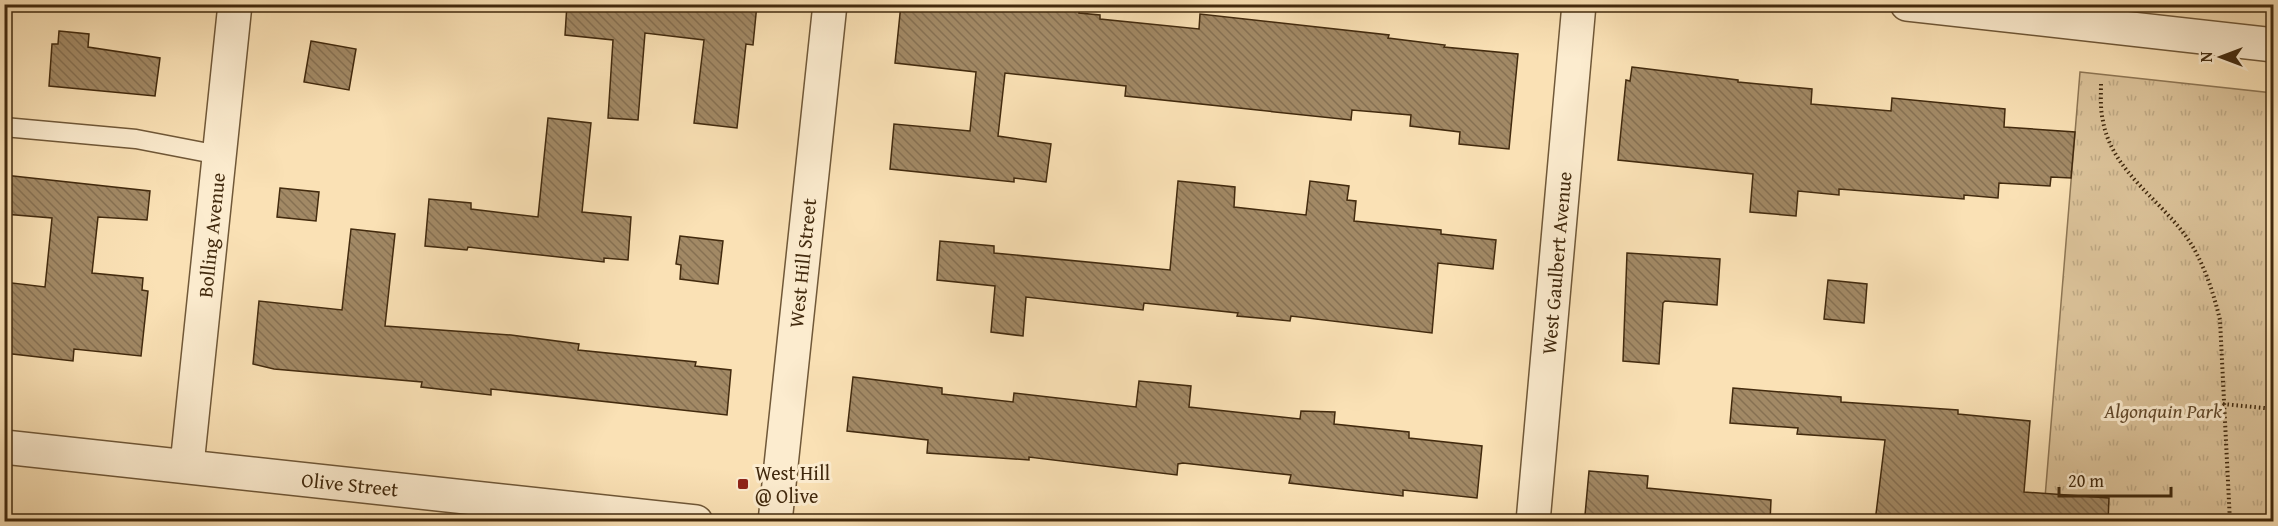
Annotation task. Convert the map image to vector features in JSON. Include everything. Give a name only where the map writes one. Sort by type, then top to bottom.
[{"type":"street","name":"Bolling Avenue","points":[[187,465],[235,4]]},
{"type":"street","name":"West Hill Street","points":[[775,522],[830,4]]},
{"type":"street","name":"West Gaulbert Avenue","points":[[1533,522],[1579,4]]},
{"type":"street","points":[[1906,4],[2274,45]]},
{"type":"street","name":"Olive Street","points":[[4,447],[187,465],[696,522]]},
{"type":"lane","points":[[4,127],[136,139],[219,156]]},
{"type":"path","points":[[2101,84],[2103,121],[2120,162],[2176,224],[2192,246],[2206,273],[2220,320],[2230,522]]},
{"type":"path","points":[[2223,404],[2274,409]]},
{"type":"green space","name":"Algonquin Park","points":[[2080,72],[2273,93],[2273,521],[2043,522]]},
{"type":"building","points":[[567,4],[757,4],[753,45],[746,44],[737,128],[694,123],[704,40],[645,33],[638,120],[608,118],[613,40],[565,35]]},
{"type":"building","points":[[901,4],[1007,4],[1049,9],[1049,4],[1080,4],[1079,13],[1100,15],[1100,19],[1199,29],[1200,14],[1389,35],[1388,38],[1445,45],[1444,47],[1518,54],[1509,149],[1459,144],[1460,132],[1410,126],[1411,115],[1352,110],[1351,120],[1125,96],[1126,86],[1005,73],[998,136],[1051,144],[1046,182],[1014,178],[1014,182],[890,169],[894,124],[970,131],[976,72],[895,63]]},
{"type":"building","points":[[59,31],[89,34],[88,47],[160,58],[155,96],[49,86],[52,44],[58,44]]},
{"type":"building","points":[[311,41],[356,49],[349,90],[304,82]]},
{"type":"building","points":[[1632,67],[1738,80],[1738,82],[1812,89],[1811,104],[1891,111],[1892,98],[2005,109],[2004,127],[2075,132],[2071,178],[2051,177],[2050,186],[1999,183],[1998,198],[1964,195],[1964,199],[1839,189],[1839,195],[1798,191],[1796,216],[1750,212],[1753,174],[1618,160],[1626,80],[1630,81]]},
{"type":"building","points":[[548,118],[591,123],[582,212],[631,217],[628,260],[604,258],[604,262],[468,247],[467,250],[425,246],[429,199],[471,203],[471,209],[538,217]]},
{"type":"building","points":[[4,175],[150,191],[147,220],[98,217],[92,273],[143,278],[142,290],[148,291],[141,356],[74,349],[73,361],[4,353],[4,282],[45,287],[52,218],[4,214]]},
{"type":"building","points":[[1178,181],[1235,187],[1234,207],[1306,215],[1310,181],[1349,186],[1347,200],[1356,201],[1354,221],[1441,230],[1441,234],[1496,240],[1493,269],[1438,263],[1432,333],[1291,316],[1290,321],[1144,303],[1143,310],[1026,297],[1023,336],[991,332],[995,286],[937,280],[940,241],[994,246],[994,253],[1170,270]]},
{"type":"building","points":[[280,188],[319,192],[316,221],[277,217]]},
{"type":"building","points":[[351,229],[395,234],[385,326],[511,335],[579,344],[578,350],[696,362],[695,366],[731,370],[727,415],[491,389],[491,395],[421,387],[422,382],[274,369],[253,364],[259,301],[342,310]]},
{"type":"building","points":[[680,236],[723,241],[718,284],[680,279],[681,265],[676,264]]},
{"type":"building","points":[[1627,253],[1720,259],[1717,305],[1665,301],[1663,303],[1659,364],[1623,361]]},
{"type":"building","points":[[1828,280],[1867,284],[1864,323],[1824,319]]},
{"type":"building","points":[[853,377],[942,388],[942,394],[1013,402],[1014,393],[1136,407],[1139,381],[1191,386],[1189,407],[1300,419],[1301,411],[1335,412],[1334,424],[1409,432],[1409,438],[1482,446],[1477,498],[1403,490],[1403,496],[1289,483],[1291,475],[1183,463],[1178,464],[1177,475],[1029,457],[1029,460],[927,453],[928,440],[847,431]]},
{"type":"building","points":[[1733,388],[1841,397],[1841,402],[1958,410],[1958,414],[2030,421],[2024,492],[2109,498],[2108,522],[1875,522],[1885,440],[1797,434],[1798,428],[1730,423]]},
{"type":"building","points":[[1589,471],[1648,476],[1647,488],[1771,500],[1770,522],[1606,522],[1607,517],[1585,515]]},
{"type":"place","name":"West Hill @ Olive","points":[[743,484]]}]
